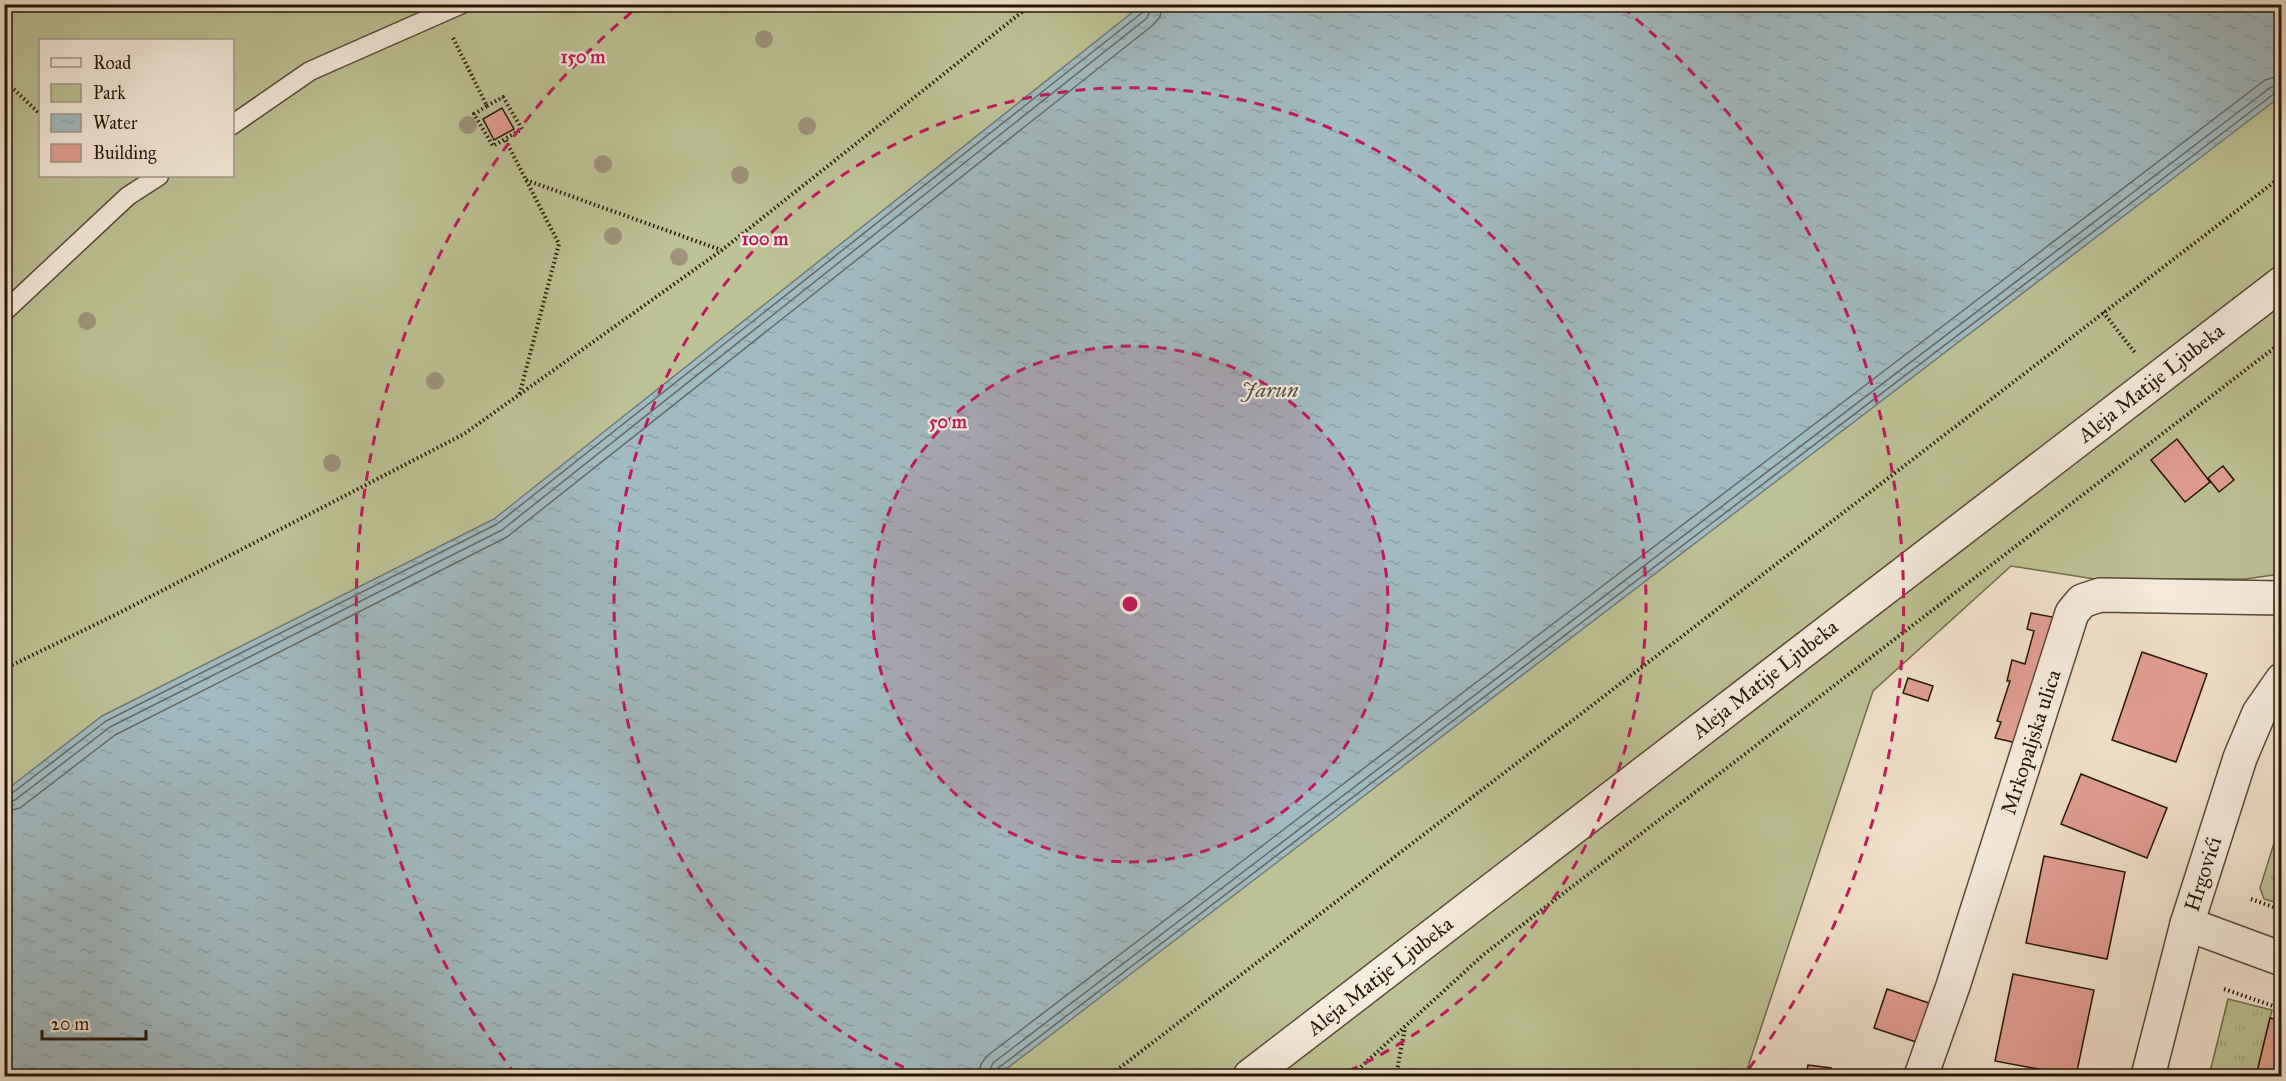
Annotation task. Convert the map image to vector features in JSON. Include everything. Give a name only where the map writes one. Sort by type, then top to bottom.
[{"type":"street","name":"Aleja Matije Ljubeka","points":[[1250,1077],[2282,283]]},
{"type":"street","name":"Mrkopaljska ulica","points":[[1921,1077],[1953,986],[2072,613],[2082,601],[2100,595],[2282,597]]},
{"type":"street","name":"Hrgovići","points":[[2148,1077],[2187,924],[2240,758],[2259,713],[2282,680]]},
{"type":"street","points":[[2187,924],[2282,959]]},
{"type":"lane","points":[[234,124],[310,71],[462,4]]},
{"type":"lane","points":[[4,312],[128,196],[157,177]]},
{"type":"path","points":[[4,669],[125,610],[464,434],[722,250],[1032,4]]},
{"type":"path","points":[[441,12],[487,106]]},
{"type":"path","points":[[4,80],[39,113]]},
{"type":"path","points":[[503,97],[522,129],[505,139],[494,146],[474,114],[503,97]]},
{"type":"path","points":[[505,139],[559,243],[518,396]]},
{"type":"path","points":[[1109,1077],[2282,176]]},
{"type":"path","points":[[526,180],[722,250]]},
{"type":"path","points":[[2103,312],[2139,358]]},
{"type":"path","points":[[1351,1077],[1483,955],[2282,342]]},
{"type":"path","points":[[2252,899],[2282,910]]},
{"type":"path","points":[[2224,989],[2282,1009]]},
{"type":"path","points":[[1396,1077],[1405,1028]]},
{"type":"green space","name":"Jarun","points":[[5,5],[2281,5],[2281,574],[2245,579],[2095,579],[2011,566],[1873,691],[1745,1076],[1455,1076],[1413,1069],[1391,1076],[5,1076]]},
{"type":"green space","points":[[2281,821],[2281,904],[2264,899],[2260,888]]},
{"type":"green space","points":[[2228,999],[2272,1010],[2256,1076],[2209,1076]]},
{"type":"water","name":"Jarun","points":[[1143,4],[2281,5],[2281,96],[997,1076],[5,1076],[5,791],[102,716],[494,519]]},
{"type":"building","points":[[502,108],[514,129],[494,140],[483,119]]},
{"type":"building","points":[[2177,439],[2210,482],[2185,502],[2151,460]]},
{"type":"building","points":[[2223,466],[2234,480],[2219,492],[2208,478]]},
{"type":"building","points":[[2031,613],[2058,618],[2021,744],[1995,738],[2001,722],[1997,721],[2010,681],[2007,681],[2012,660],[2025,664],[2034,631],[2027,629]]},
{"type":"building","points":[[2142,652],[2207,674],[2176,762],[2112,740]]},
{"type":"building","points":[[1908,678],[1933,686],[1928,701],[1903,693]]},
{"type":"building","points":[[2081,774],[2167,808],[2147,858],[2061,824]]},
{"type":"building","points":[[2044,856],[2125,872],[2107,959],[2026,943]]},
{"type":"building","points":[[2013,974],[2094,990],[2076,1076],[1995,1061]]},
{"type":"building","points":[[1887,989],[1935,1005],[1922,1044],[1874,1028]]},
{"type":"building","points":[[2270,1018],[2282,1021],[2282,1076],[2256,1076]]},
{"type":"building","points":[[1808,1065],[1831,1068],[1830,1076],[1806,1076]]}]
